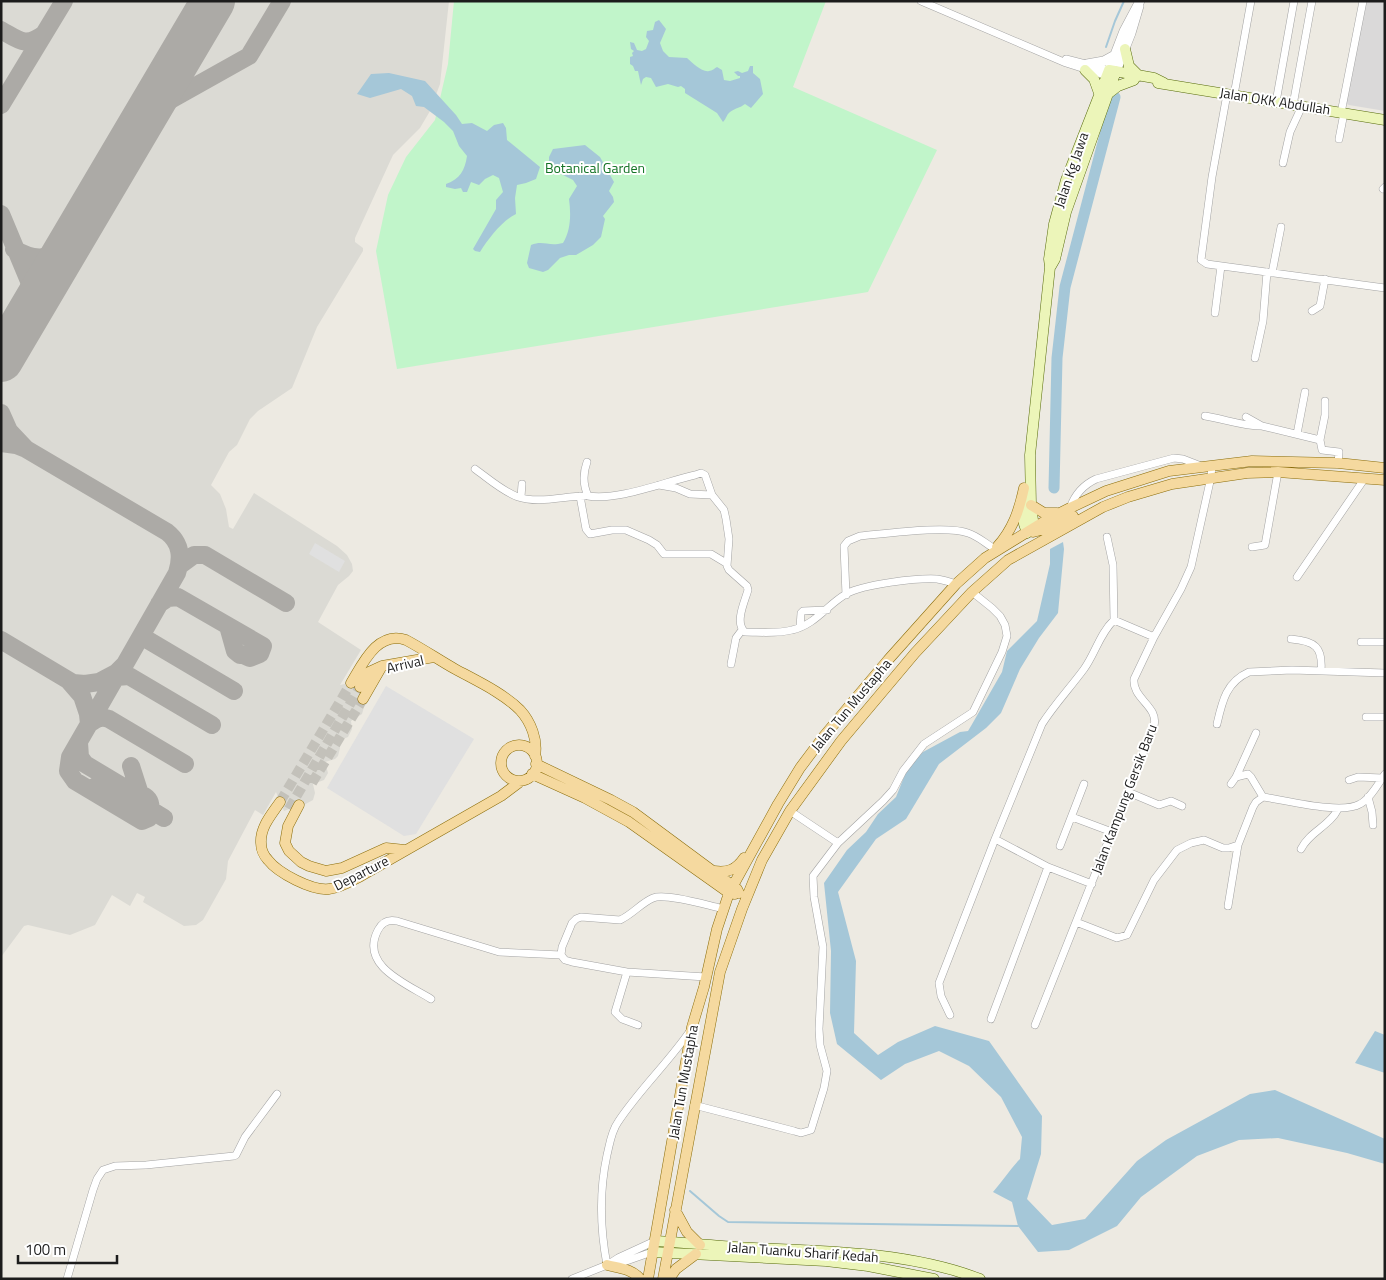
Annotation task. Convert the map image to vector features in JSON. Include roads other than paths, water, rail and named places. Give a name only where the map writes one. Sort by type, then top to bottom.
[{"type":"main road","points":[[1086,67],[1104,94],[1136,78],[1129,66],[1125,49]]},
{"type":"main road","name":"Jalan OKK Abdullah","points":[[1112,74],[1385,120]]},
{"type":"main road","name":"Jalan Kg Jawa","points":[[1031,531],[1023,508],[1024,488],[1030,456],[1050,267],[1056,259],[1066,212],[1112,74]]},
{"type":"main road","name":"Jalan Kg Jawa","points":[[1030,456],[1031,531]]},
{"type":"main road","name":"Jalan Tun Mustapha","points":[[648,1279],[692,1027],[717,929],[766,826],[800,768],[824,736],[956,584],[985,558],[1059,513],[1106,492],[1169,471],[1252,461],[1338,463],[1385,468]]},
{"type":"main road","points":[[720,972],[742,909],[762,860],[790,811],[841,741],[915,652],[972,592],[1024,547],[1031,531],[1045,529],[1073,516],[1163,486],[1211,477],[1278,472],[1385,480]]},
{"type":"main road","points":[[985,558],[1006,537],[1016,520],[1024,488]]},
{"type":"main road","points":[[1030,505],[1044,513],[1059,513]]},
{"type":"main road","points":[[1008,560],[1102,507]]},
{"type":"main road","points":[[382,666],[369,672],[355,685],[377,644],[391,637],[398,637],[504,698],[519,710],[527,720],[533,733],[536,750],[536,760],[532,774],[521,781],[515,781],[505,774],[501,763],[502,757],[509,748],[527,747],[536,760],[633,812],[734,891]]},
{"type":"main road","name":"Arrival","points":[[362,699],[382,666],[434,657]]},
{"type":"main road","points":[[532,774],[585,798],[629,822],[709,873],[720,893],[717,929]]},
{"type":"main road","name":"Departure","points":[[280,802],[262,832],[261,848],[272,865],[312,887],[323,890],[338,888],[501,796],[521,781]]},
{"type":"main road","points":[[294,807],[288,826],[286,844],[289,851],[301,862],[309,866],[326,871],[342,868],[386,848],[406,850]]},
{"type":"main road","points":[[709,873],[725,872],[736,868],[757,836],[766,826]]},
{"type":"main road","points":[[663,1279],[734,891],[762,860]]},
{"type":"main road","points":[[669,1279],[676,1269],[698,1250],[675,1207]]},
{"type":"main road","name":"Jalan Tuanku Sharif Kedah","points":[[655,1241],[670,1242],[698,1250],[868,1266],[934,1279]]},
{"type":"main road","name":"Jalan Tuanku Sharif Kedah","points":[[652,1252],[698,1250],[832,1251],[929,1264],[980,1279]]},
{"type":"main road","points":[[607,1265],[631,1271],[640,1279]]},
{"type":"street","name":"Jalan OKK Abdullah","points":[[920,1],[1053,57],[1112,74]]},
{"type":"street","points":[[1112,74],[1125,49],[1137,17],[1140,1]]},
{"type":"street","points":[[1112,74],[1115,55],[1131,16],[1140,1]]},
{"type":"street","points":[[1251,1],[1212,177],[1200,257],[1203,263],[1385,288]]},
{"type":"street","points":[[1276,102],[1294,1]]},
{"type":"street","points":[[1284,163],[1298,105],[1312,1]]},
{"type":"street","points":[[1339,139],[1363,1]]},
{"type":"street","points":[[1086,67],[1115,55]]},
{"type":"street","points":[[1255,358],[1263,321],[1269,273],[1281,227]]},
{"type":"street","points":[[1215,313],[1221,266]]},
{"type":"street","points":[[1312,311],[1320,306],[1325,279]]},
{"type":"street","points":[[1297,434],[1305,392]]},
{"type":"street","points":[[1325,401],[1325,416],[1320,440],[1322,450],[1339,452],[1338,463]]},
{"type":"street","points":[[1205,416],[1224,418],[1230,422],[1262,426],[1320,440]]},
{"type":"street","points":[[1246,418],[1262,426]]},
{"type":"street","points":[[1070,508],[1078,492],[1086,484],[1096,479],[1174,458],[1183,459],[1202,466]]},
{"type":"street","points":[[587,462],[584,496],[586,529],[590,534],[612,530],[626,530],[657,545],[664,554],[711,554],[726,563]]},
{"type":"street","name":"Jalan Kampung Gersik Baru","points":[[1034,1025],[1092,884],[1155,722],[1151,708],[1139,696],[1134,686],[1134,679],[1191,567],[1212,465]]},
{"type":"street","points":[[475,469],[521,498],[541,500],[584,496],[610,496],[702,474],[706,477],[712,495],[724,510],[728,539],[726,563],[728,570],[747,586],[748,590],[740,622],[742,630]]},
{"type":"street","points":[[1252,547],[1265,545],[1278,472]]},
{"type":"street","points":[[1297,576],[1365,478]]},
{"type":"street","points":[[521,498],[522,484]]},
{"type":"street","points":[[656,485],[676,488],[690,494],[712,495]]},
{"type":"street","points":[[846,594],[844,546],[848,541],[860,536],[940,530],[959,531],[970,534],[995,549]]},
{"type":"street","points":[[950,1014],[941,996],[939,983],[1042,724],[1052,707],[1085,668],[1106,629],[1114,620],[1113,565],[1107,537]]},
{"type":"street","points":[[742,630],[745,632],[781,632],[800,627],[828,610],[846,594],[867,588],[913,580],[938,579],[956,584]]},
{"type":"street","points":[[694,1105],[794,1132],[801,1133],[811,1130],[824,1088],[827,1071],[820,1045],[822,947],[814,897],[813,876],[838,843],[883,801],[892,790],[903,770],[924,744],[973,712],[1002,652],[1007,636],[1006,625],[1000,616],[972,592]]},
{"type":"street","points":[[800,627],[802,611],[828,610]]},
{"type":"street","points":[[1114,620],[1154,637]]},
{"type":"street","points":[[731,664],[736,638],[742,630]]},
{"type":"street","points":[[1291,639],[1314,644],[1322,656],[1321,671]]},
{"type":"street","points":[[1361,642],[1385,642]]},
{"type":"street","points":[[1217,724],[1225,693],[1243,675],[1253,671],[1292,670],[1385,673]]},
{"type":"street","points":[[1366,717],[1385,717]]},
{"type":"street","points":[[1232,784],[1256,734]]},
{"type":"street","points":[[1236,777],[1248,774],[1252,777],[1263,796],[1338,810],[1359,805],[1368,797],[1383,776]]},
{"type":"street","points":[[1349,780],[1358,777],[1383,776]]},
{"type":"street","points":[[1060,846],[1084,784]]},
{"type":"street","points":[[1128,792],[1159,805],[1171,801],[1182,806]]},
{"type":"street","points":[[1228,906],[1238,845],[1252,807],[1263,796]]},
{"type":"street","points":[[1368,797],[1373,825]]},
{"type":"street","points":[[1300,849],[1311,836],[1335,816],[1338,810]]},
{"type":"street","points":[[790,811],[838,843]]},
{"type":"street","points":[[1072,817],[1112,832]]},
{"type":"street","points":[[995,840],[1048,867],[1092,884]]},
{"type":"street","points":[[1076,922],[1117,938],[1127,935],[1154,880],[1177,850],[1191,843],[1204,840],[1223,848],[1238,845]]},
{"type":"street","points":[[991,1019],[1048,867]]},
{"type":"street","points":[[706,977],[627,972],[572,962],[565,960],[561,955],[562,947],[572,923],[581,917],[620,920],[645,902],[660,896],[720,908]]},
{"type":"street","points":[[431,999],[385,970],[375,958],[373,951],[374,938],[381,925],[385,922],[397,921],[499,952],[561,955]]},
{"type":"street","points":[[627,972],[616,1012],[622,1019],[638,1025]]},
{"type":"street","points":[[607,1265],[601,1193],[611,1134],[617,1123],[692,1027]]},
{"type":"street","points":[[67,1279],[93,1190],[103,1170],[115,1166],[146,1165],[234,1156],[277,1094]]},
{"type":"street","points":[[572,1279],[607,1265],[655,1241]]},
{"type":"street","points":[[607,1265],[620,1264],[652,1252]]},
{"type":"water","points":[[659,20],[666,29],[660,43],[663,51],[669,57],[687,58],[697,67],[706,71],[711,71],[717,67],[722,70],[724,80],[730,81],[740,78],[734,72],[742,73],[748,71],[750,66],[753,66],[753,73],[760,79],[763,94],[751,108],[745,104],[741,106],[729,113],[723,122],[717,113],[685,93],[685,89],[681,86],[668,84],[656,87],[651,78],[646,77],[641,85],[638,71],[635,71],[630,64],[630,57],[633,56],[632,53],[634,51],[631,49],[630,42],[634,43],[637,50],[642,51],[646,49],[649,41],[646,37],[647,31],[653,30],[655,22]]},
{"type":"water","points":[[389,73],[425,81],[462,124],[472,123],[487,131],[494,125],[503,123],[506,128],[507,140],[540,167],[536,179],[517,185],[515,198],[516,214],[501,225],[480,252],[473,249],[496,209],[496,200],[503,192],[499,178],[493,175],[479,185],[471,182],[467,192],[463,192],[461,188],[446,187],[446,184],[461,173],[467,156],[459,146],[453,131],[424,107],[416,106],[412,96],[401,89],[370,98],[357,94],[371,74]]},
{"type":"water","points":[[585,145],[600,157],[614,182],[609,191],[614,202],[603,216],[605,219],[601,237],[593,245],[576,255],[560,258],[548,270],[543,272],[529,268],[527,263],[531,245],[563,243],[568,233],[570,222],[569,199],[577,186],[573,180],[549,168],[549,157],[553,149]]},
{"type":"water","points":[[1063,542],[1058,613],[1039,638],[1020,669],[1001,713],[986,728],[939,764],[906,819],[876,839],[838,892],[856,961],[854,1033],[878,1055],[898,1042],[935,1026],[989,1041],[1042,1116],[1041,1154],[1027,1199],[1052,1225],[1085,1219],[1137,1161],[1166,1140],[1250,1094],[1275,1090],[1385,1139],[1385,1164],[1347,1153],[1278,1138],[1239,1140],[1197,1156],[1141,1197],[1117,1226],[1069,1250],[1038,1252],[1018,1226],[1012,1202],[993,1192],[1020,1159],[1022,1137],[1001,1097],[969,1066],[939,1051],[905,1064],[881,1080],[837,1044],[830,1013],[831,951],[824,883],[847,850],[866,832],[878,814],[896,797],[908,767],[923,752],[960,732],[968,731],[1002,672],[1007,651],[1037,621],[1050,564],[1050,549]]},
{"type":"water","points":[[1375,1031],[1385,1035],[1385,1073],[1355,1063]]},
{"type":"waterway","points":[[1106,47],[1124,1]]},
{"type":"waterway","points":[[1054,488],[1057,358],[1065,287],[1115,97]]},
{"type":"waterway","points":[[690,1191],[728,1222],[1018,1226]]},
{"type":"tunnel","points":[[280,802],[351,683]]},
{"type":"tunnel","points":[[289,809],[360,687]]},
{"type":"tunnel","points":[[312,783],[363,699]]},
{"type":"park label","name":"Botanical Garden","points":[[595,168]]}]
